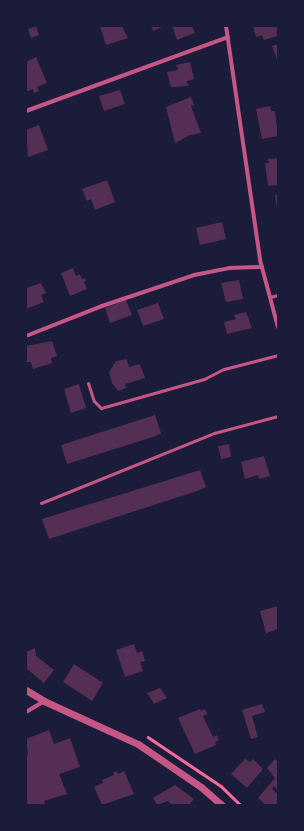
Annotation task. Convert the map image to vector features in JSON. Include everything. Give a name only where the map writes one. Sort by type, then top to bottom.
[{"type":"street","points":[[226,26],[262,267],[278,327]]},
{"type":"street","points":[[26,111],[228,37]]},
{"type":"street","points":[[26,336],[102,306],[194,275],[229,268],[262,267]]},
{"type":"street","points":[[26,690],[44,701],[138,744],[202,787],[222,805]]},
{"type":"street","points":[[26,712],[44,701]]},
{"type":"lane","points":[[270,297],[278,295]]},
{"type":"lane","points":[[88,383],[94,401],[101,408],[204,379],[224,369],[278,355]]},
{"type":"lane","points":[[41,503],[214,433],[278,416]]},
{"type":"building","points":[[36,26],[39,35],[31,38],[28,29]]},
{"type":"building","points":[[100,26],[122,26],[128,38],[106,45]]},
{"type":"building","points":[[151,26],[164,26],[153,31]]},
{"type":"building","points":[[172,26],[192,26],[195,33],[177,40]]},
{"type":"building","points":[[253,26],[278,26],[278,36],[264,40],[262,35],[256,37]]},
{"type":"building","points":[[278,44],[278,62],[272,46]]},
{"type":"building","points":[[36,57],[47,83],[37,87],[39,91],[34,93],[33,89],[26,92],[26,62]]},
{"type":"building","points":[[190,62],[194,79],[187,81],[188,86],[171,87],[167,72],[178,70],[176,65]]},
{"type":"building","points":[[120,90],[125,104],[104,111],[99,96]]},
{"type":"building","points":[[191,97],[194,105],[191,106],[201,133],[190,135],[175,143],[166,107]]},
{"type":"building","points":[[270,106],[271,111],[275,111],[278,136],[262,139],[256,109]]},
{"type":"building","points":[[39,125],[48,150],[28,157],[26,130]]},
{"type":"building","points":[[278,158],[278,185],[268,186],[265,163],[269,163],[268,159]]},
{"type":"building","points":[[107,180],[115,202],[95,210],[91,199],[87,201],[82,189]]},
{"type":"building","points":[[278,194],[278,209],[277,209],[275,195]]},
{"type":"building","points":[[222,222],[226,239],[200,245],[196,228]]},
{"type":"building","points":[[73,268],[76,276],[80,274],[82,279],[85,278],[86,281],[84,282],[87,289],[70,296],[61,273]]},
{"type":"building","points":[[239,280],[243,299],[226,302],[221,283]]},
{"type":"building","points":[[41,283],[46,293],[41,295],[44,302],[26,309],[26,288]]},
{"type":"building","points":[[126,300],[132,315],[110,323],[105,308]]},
{"type":"building","points":[[158,303],[164,319],[143,326],[137,310]]},
{"type":"building","points":[[246,312],[252,328],[227,334],[224,322],[236,319],[234,315]]},
{"type":"building","points":[[52,341],[57,356],[51,358],[52,363],[33,369],[31,362],[26,362],[26,346]]},
{"type":"building","points":[[127,359],[129,367],[140,364],[145,378],[125,384],[126,388],[118,391],[112,383],[109,372],[116,361]]},
{"type":"building","points":[[79,384],[86,408],[71,413],[64,389]]},
{"type":"building","points":[[155,415],[161,433],[156,436],[67,464],[61,445]]},
{"type":"building","points":[[229,444],[231,457],[221,459],[218,446]]},
{"type":"building","points":[[264,456],[270,476],[259,479],[258,475],[245,479],[241,462]]},
{"type":"building","points":[[200,470],[206,487],[200,490],[49,539],[42,519]]},
{"type":"building","points":[[278,606],[278,629],[266,633],[260,611]]},
{"type":"building","points":[[134,644],[137,653],[142,651],[145,661],[140,662],[143,671],[125,677],[116,650]]},
{"type":"building","points":[[35,648],[36,656],[54,670],[44,683],[26,668],[26,652]]},
{"type":"building","points":[[74,664],[103,683],[92,701],[63,682]]},
{"type":"building","points":[[160,688],[167,698],[154,704],[147,693]]},
{"type":"building","points":[[262,704],[265,712],[252,716],[258,737],[251,739],[242,710]]},
{"type":"building","points":[[200,709],[201,711],[205,709],[207,714],[203,716],[213,737],[217,735],[219,740],[215,742],[216,745],[195,754],[178,718]]},
{"type":"building","points":[[49,730],[54,744],[70,738],[80,767],[59,774],[67,794],[44,801],[46,805],[26,805],[26,754],[28,754],[26,739]]},
{"type":"building","points":[[245,759],[250,762],[253,759],[263,769],[247,788],[231,774]]},
{"type":"building","points":[[275,759],[278,762],[278,790],[274,786],[272,789],[278,794],[278,805],[266,805],[258,798],[275,778],[267,768]]},
{"type":"building","points":[[117,771],[118,774],[124,771],[134,794],[102,805],[94,787],[103,783],[102,780],[114,775],[113,773]]},
{"type":"building","points":[[175,785],[194,799],[189,805],[172,805],[168,801],[157,805],[153,798]]}]
